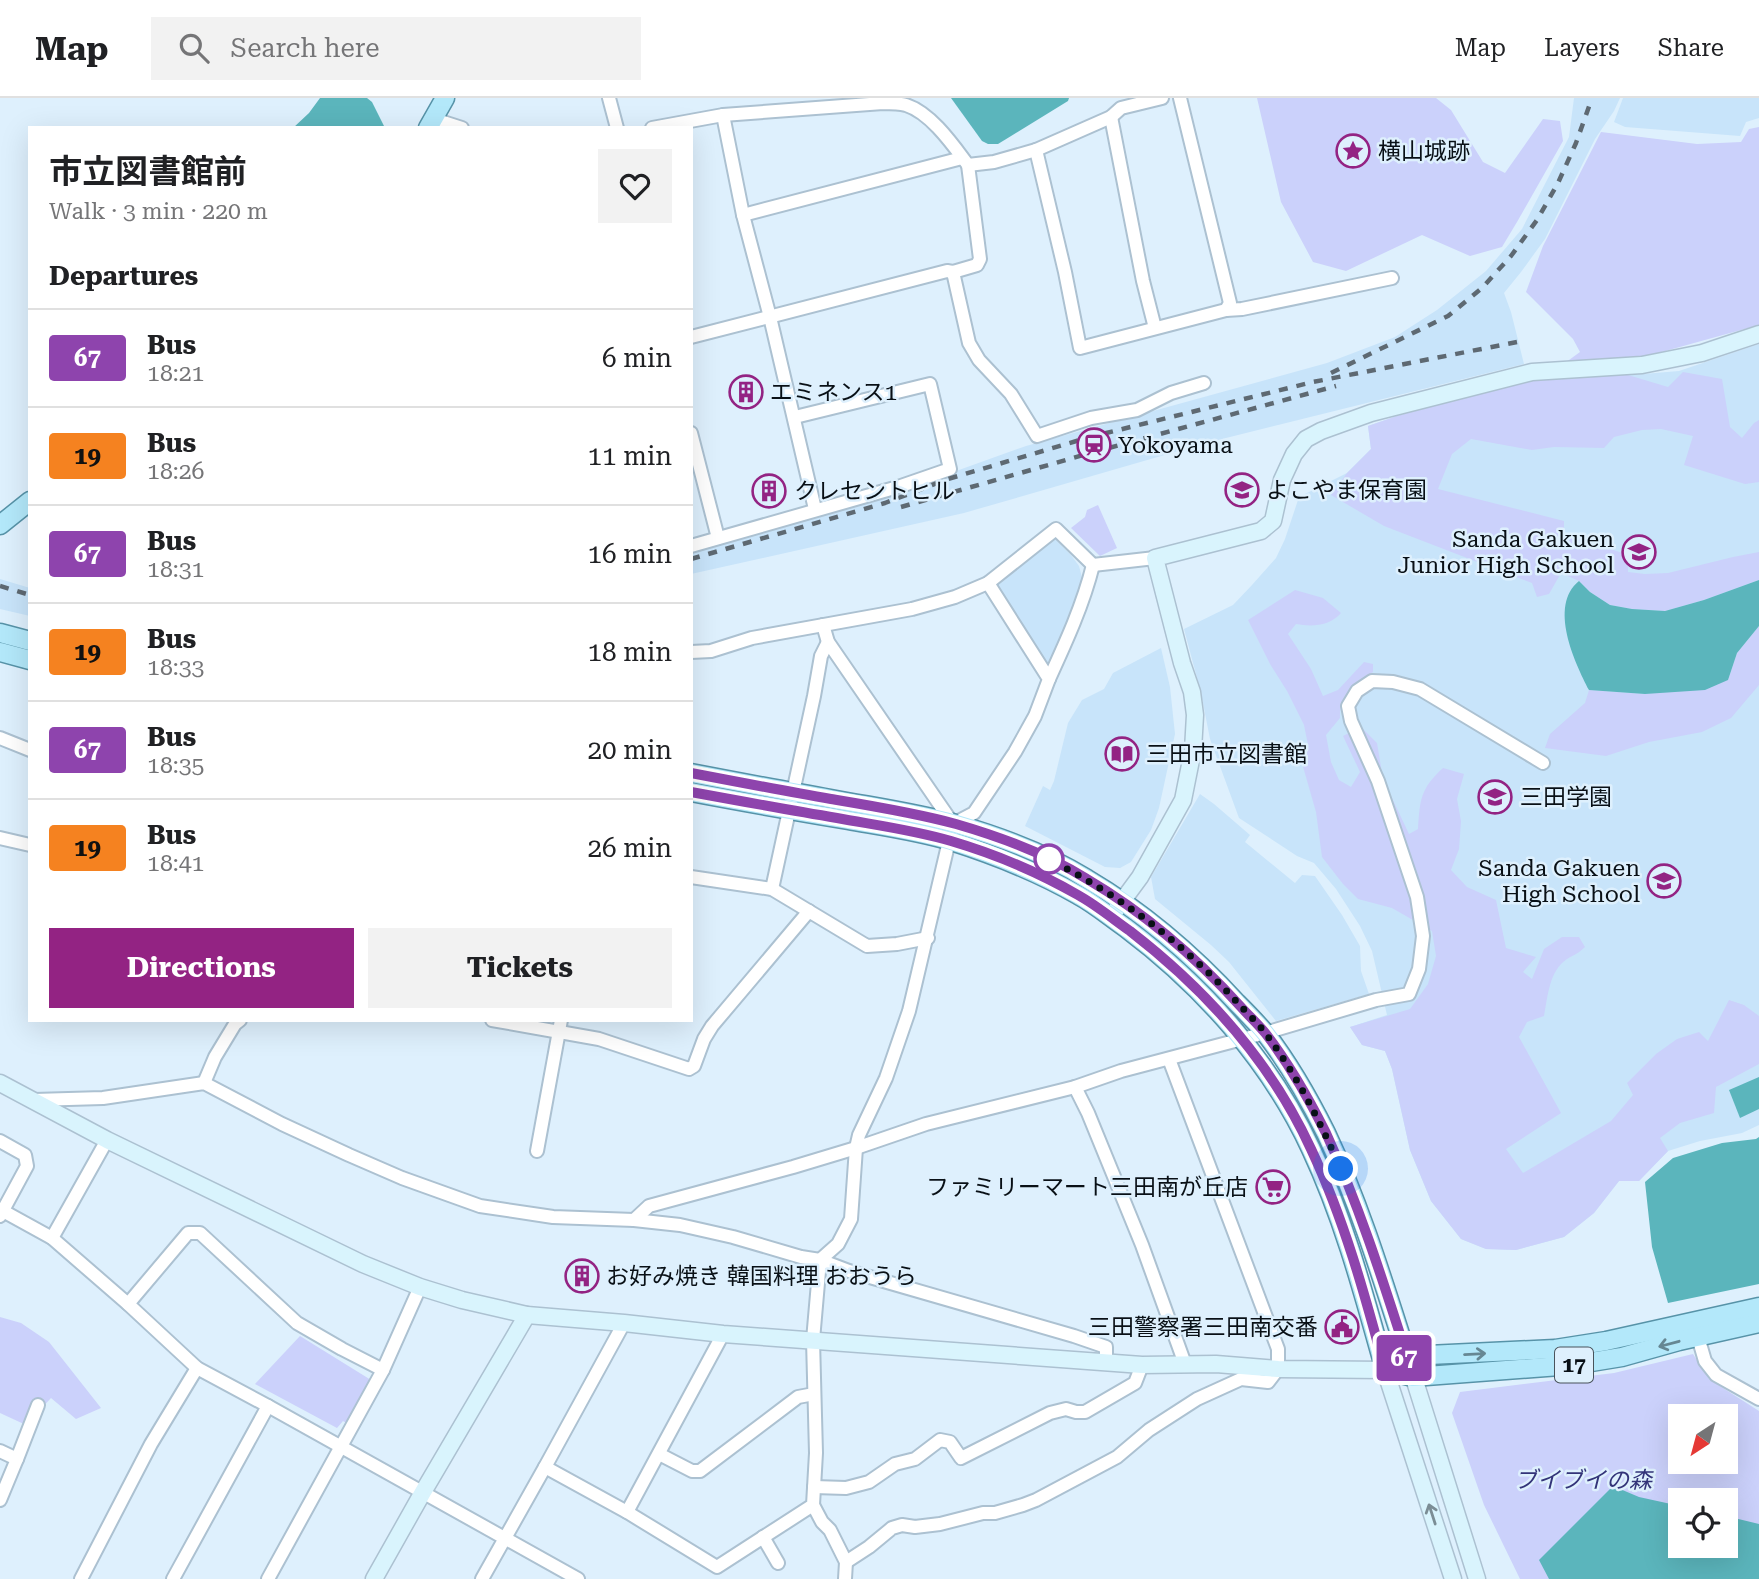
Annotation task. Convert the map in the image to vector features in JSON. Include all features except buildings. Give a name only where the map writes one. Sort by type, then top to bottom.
[{"type":"main road","points":[[431,123],[445,98]]},
{"type":"main road","points":[[0,525],[28,503]]},
{"type":"main road","points":[[0,633],[28,640]]},
{"type":"main road","points":[[0,652],[28,659]]},
{"type":"main road","points":[[693,774],[907,830],[952,832],[1000,839],[1047,858],[1086,878],[1122,901],[1188,953],[1265,1033],[1299,1084],[1335,1154],[1368,1236],[1407,1356]]},
{"type":"main road","points":[[693,792],[791,801]]},
{"type":"main road","points":[[952,832],[1080,896],[1111,917],[1162,956],[1242,1039],[1285,1102],[1310,1147],[1332,1199],[1356,1270],[1385,1370]]},
{"type":"main road","name":"17","points":[[1407,1356],[1555,1349],[1606,1341],[1759,1307]]},
{"type":"main road","name":"17","points":[[1385,1370],[1413,1377],[1573,1365],[1622,1357],[1759,1323]]},
{"type":"street","points":[[609,98],[616,126]]},
{"type":"street","points":[[743,215],[965,162],[994,163],[1036,150],[1116,108],[1162,98]]},
{"type":"street","points":[[1180,98],[1227,286],[1230,303],[1226,310]]},
{"type":"street","points":[[663,126],[723,115],[882,100],[907,105],[926,117],[947,137],[965,162],[980,258],[977,265],[953,272],[947,271],[693,336]]},
{"type":"street","points":[[1116,108],[1143,281],[1155,328]]},
{"type":"street","points":[[723,115],[743,215],[795,417],[815,509]]},
{"type":"street","points":[[431,123],[450,126]]},
{"type":"street","points":[[1036,150],[1080,348],[1226,310],[1392,278]]},
{"type":"street","points":[[953,272],[969,343],[978,360],[1010,394],[1037,436],[1091,418],[1137,410],[1171,393],[1204,383]]},
{"type":"street","points":[[1093,565],[1155,558],[1261,531],[1273,521],[1282,480],[1294,454],[1306,439],[1321,430],[1371,413],[1532,372],[1642,366],[1702,353],[1759,334]]},
{"type":"street","points":[[693,544],[898,487],[950,469],[930,384],[795,417]]},
{"type":"street","points":[[693,441],[718,538]]},
{"type":"street","points":[[693,652],[711,651],[752,638],[912,609],[955,597],[988,583],[1056,529],[1093,565]]},
{"type":"street","points":[[1111,917],[1140,877],[1183,800],[1193,750],[1195,715],[1192,692],[1155,558]]},
{"type":"street","points":[[845,1579],[846,1562],[813,1504],[816,1453],[813,1340],[820,1261],[838,1244],[851,1219],[859,1135],[886,1078],[909,1011],[952,832],[974,813],[1015,752],[1035,716],[1075,623],[1093,565]]},
{"type":"street","points":[[988,583],[1049,679]]},
{"type":"street","points":[[823,625],[828,642],[952,832]]},
{"type":"street","points":[[772,889],[821,656],[828,642]]},
{"type":"street","points":[[634,1220],[649,1206],[856,1148],[926,1124],[1075,1087],[1121,1070],[1265,1033],[1376,1000],[1409,995],[1419,969],[1423,936],[1417,897],[1378,781],[1351,721],[1348,706],[1357,691],[1372,681],[1393,682],[1420,689],[1543,763]]},
{"type":"street","points":[[0,738],[28,749]]},
{"type":"street","points":[[0,838],[28,845]]},
{"type":"street","points":[[693,877],[772,889],[867,946],[928,938]]},
{"type":"street","points":[[515,1022],[560,1026],[689,1069],[694,1066],[712,1026],[809,911]]},
{"type":"street","points":[[204,1083],[215,1057],[238,1022]]},
{"type":"street","points":[[537,1151],[560,1026]]},
{"type":"street","points":[[846,1562],[892,1528],[902,1525],[915,1527],[940,1524],[983,1513],[995,1513],[1036,1500],[1117,1457],[1149,1430],[1196,1399],[1241,1379],[1268,1382],[1278,1369],[1278,1349],[1169,1059]]},
{"type":"street","points":[[0,1083],[107,1140],[363,1264],[419,1287],[527,1315],[723,1334],[1142,1365],[1216,1364],[1278,1369],[1385,1370],[1407,1356],[1477,1579]]},
{"type":"street","points":[[34,1100],[103,1098],[204,1083],[349,1155],[402,1178],[480,1206],[553,1217],[680,1225],[733,1237],[1106,1347],[1106,1362]]},
{"type":"street","points":[[1075,1087],[1088,1112],[1137,1233],[1185,1364]]},
{"type":"street","points":[[0,1140],[25,1154],[27,1166],[1,1213],[52,1238],[197,1368],[578,1579]]},
{"type":"street","points":[[52,1238],[107,1140]]},
{"type":"street","points":[[128,1304],[188,1233],[200,1233],[298,1323],[383,1370]]},
{"type":"street","points":[[268,1579],[383,1370],[419,1287]]},
{"type":"street","points":[[374,1579],[527,1315]]},
{"type":"street","points":[[482,1579],[624,1323]]},
{"type":"street","points":[[627,1512],[723,1334]]},
{"type":"street","points":[[1698,1337],[1705,1361],[1716,1375],[1759,1399]]},
{"type":"street","points":[[814,1487],[846,1488],[869,1482],[895,1464],[915,1459],[940,1440],[950,1442],[961,1458],[1050,1413],[1066,1409],[1085,1412],[1135,1383],[1142,1365]]},
{"type":"street","points":[[82,1579],[151,1444],[197,1368]]},
{"type":"street","points":[[1385,1370],[1453,1579]]},
{"type":"street","points":[[659,1454],[692,1471],[700,1471],[798,1397],[814,1394]]},
{"type":"street","points":[[0,1500],[38,1405]]},
{"type":"street","points":[[173,1579],[268,1406]]},
{"type":"street","points":[[0,1451],[17,1458]]},
{"type":"street","points":[[545,1467],[718,1567]]},
{"type":"street","points":[[711,1579],[718,1567],[813,1504]]},
{"type":"street","points":[[763,1537],[778,1563]]},
{"type":"shaded area","points":[[320,98],[367,98],[372,102],[384,126],[295,126]]},
{"type":"shaded area","points":[[951,98],[1069,98],[998,144],[988,144],[982,141]]},
{"type":"shaded area","points":[[1574,98],[1620,98],[1595,139],[1545,239],[1504,293],[1524,364],[1206,443],[964,513],[693,574],[693,549],[895,493],[1026,446],[1327,363],[1395,337],[1437,310],[1486,271],[1522,229],[1569,137]]},
{"type":"shaded area","points":[[1623,98],[1759,98],[1759,118],[1746,122],[1740,136],[1625,127],[1614,122]]},
{"type":"shaded area","name":"三田学園","points":[[1759,344],[1759,1125],[1742,1133],[1700,1141],[1668,1151],[1639,1181],[1619,1181],[1594,1213],[1564,1237],[1516,1250],[1486,1249],[1461,1239],[1431,1201],[1410,1150],[1392,1069],[1385,1051],[1362,1045],[1350,1027],[1387,1015],[1372,951],[1360,926],[1336,889],[1314,863],[1297,856],[1239,818],[1210,739],[1184,629],[1233,605],[1252,585],[1276,558],[1299,497],[1347,473],[1371,449],[1368,426],[1547,376],[1607,377],[1679,371]]},
{"type":"shaded area","points":[[1052,540],[1056,540],[1079,566],[1084,585],[1050,665],[1045,666],[995,585]]},
{"type":"shaded area","points":[[0,579],[28,587],[28,616],[0,609]]},
{"type":"shaded area","points":[[1759,580],[1759,626],[1737,653],[1728,680],[1705,690],[1645,694],[1589,690],[1577,665],[1567,635],[1565,619],[1570,592],[1579,581],[1610,605],[1665,611]]},
{"type":"shaded area","points":[[1161,648],[1170,687],[1175,734],[1159,808],[1151,830],[1131,862],[1120,868],[1105,867],[1025,826],[1043,786],[1050,790],[1068,723],[1082,700],[1104,689],[1113,673]]},
{"type":"shaded area","points":[[1200,794],[1250,835],[1245,842],[1295,883],[1302,875],[1315,876],[1360,946],[1361,971],[1369,994],[1276,1021],[1229,962],[1155,899],[1151,877]]},
{"type":"shaded area","points":[[1759,1077],[1759,1109],[1740,1118],[1729,1090]]},
{"type":"shaded area","points":[[1759,1137],[1759,1284],[1668,1303],[1652,1247],[1645,1182],[1673,1158],[1722,1143]]},
{"type":"shaded area","points":[[1613,1486],[1639,1497],[1668,1503],[1668,1558],[1738,1558],[1738,1519],[1759,1524],[1759,1579],[1549,1579],[1539,1560]]},
{"type":"green space","points":[[1257,98],[1436,98],[1451,110],[1483,162],[1505,173],[1543,119],[1560,121],[1563,141],[1502,247],[1470,256],[1422,235],[1346,271],[1313,262],[1281,202]]},
{"type":"green space","points":[[1759,127],[1759,325],[1640,358],[1628,375],[1668,387],[1683,372],[1722,379],[1730,427],[1742,438],[1759,420],[1759,482],[1745,484],[1684,465],[1693,436],[1661,429],[1642,430],[1614,437],[1604,448],[1554,447],[1532,450],[1471,439],[1452,454],[1438,489],[1564,521],[1564,533],[1628,555],[1628,572],[1668,573],[1759,552],[1759,580],[1665,611],[1610,605],[1579,581],[1561,573],[1549,594],[1537,597],[1532,583],[1384,526],[1331,495],[1347,473],[1371,449],[1368,426],[1547,376],[1580,352],[1573,339],[1526,292],[1543,246],[1601,132],[1697,144],[1741,142],[1749,129]]},
{"type":"green space","points":[[1098,505],[1117,548],[1100,556],[1071,528],[1085,517],[1087,510]]},
{"type":"green space","points":[[1295,590],[1323,598],[1341,613],[1332,621],[1320,624],[1296,624],[1288,634],[1311,669],[1323,696],[1338,690],[1364,662],[1373,664],[1373,672],[1354,686],[1345,697],[1340,718],[1326,735],[1331,762],[1339,780],[1351,787],[1360,772],[1343,736],[1361,727],[1377,743],[1383,779],[1409,834],[1418,829],[1423,796],[1435,775],[1443,768],[1464,774],[1457,799],[1461,821],[1459,849],[1451,870],[1467,887],[1496,900],[1506,948],[1536,957],[1523,972],[1532,979],[1544,949],[1562,937],[1579,937],[1585,947],[1556,970],[1550,984],[1544,1016],[1527,1022],[1519,1037],[1561,1113],[1506,1149],[1523,1173],[1611,1121],[1633,1095],[1627,1083],[1656,1054],[1677,1039],[1699,1032],[1708,1041],[1729,1000],[1744,1005],[1759,1016],[1759,1064],[1716,1087],[1714,1113],[1680,1123],[1660,1138],[1668,1151],[1639,1181],[1619,1181],[1594,1213],[1564,1237],[1516,1250],[1486,1249],[1461,1239],[1431,1201],[1410,1150],[1392,1069],[1385,1051],[1362,1045],[1350,1027],[1410,1009],[1428,984],[1436,956],[1432,931],[1392,908],[1358,899],[1322,857],[1316,812],[1302,763],[1308,745],[1304,725],[1248,620]]},
{"type":"green space","points":[[1759,626],[1759,685],[1731,718],[1702,732],[1649,742],[1606,756],[1545,748],[1550,734],[1585,703],[1589,690],[1645,694],[1728,680],[1737,653]]},
{"type":"green space","points":[[0,1317],[21,1323],[49,1342],[101,1408],[76,1419],[51,1398],[26,1425],[0,1413]]},
{"type":"green space","points":[[300,1336],[371,1380],[348,1424],[343,1421],[337,1428],[255,1384]]},
{"type":"green space","name":"ブイブイの森","points":[[1693,1354],[1709,1379],[1759,1411],[1759,1579],[1520,1579],[1484,1505],[1452,1413],[1460,1392],[1614,1373]]},
{"type":"railway","points":[[1331,373],[1448,316],[1482,288],[1511,256],[1537,220],[1558,183],[1592,98]]},
{"type":"railway","points":[[693,558],[885,503],[948,479],[1090,437],[1313,382],[1517,342]]},
{"type":"railway","points":[[901,507],[1336,386]]},
{"type":"railway","points":[[0,586],[28,594]]},
{"type":"bus line","name":"67","points":[[693,773],[870,806],[953,824],[1000,839],[1047,858],[1086,878],[1155,926],[1217,981],[1265,1033],[1299,1084],[1325,1132],[1349,1187],[1407,1356],[1385,1370],[1364,1294],[1332,1199],[1310,1147],[1285,1102],[1242,1039],[1200,993],[1147,944],[1080,896],[1038,874],[950,841],[907,830],[693,792]]},
{"type":"place","name":"横山城跡","points":[[1353,151]]},
{"type":"place","name":"エミネンス1","points":[[746,392]]},
{"type":"place","name":"Yokoyama","points":[[1094,445]]},
{"type":"place","name":"よこやま保育園","points":[[1242,490]]},
{"type":"place","name":"クレセントヒル","points":[[769,491]]},
{"type":"place","name":"Sanda Gakuen Junior High School","points":[[1639,552]]},
{"type":"place","name":"三田市立図書館","points":[[1122,754]]},
{"type":"place","name":"三田学園","points":[[1495,797]]},
{"type":"place","name":"Sanda Gakuen High School","points":[[1664,881]]},
{"type":"place","name":"ファミリーマート三田南が丘店","points":[[1273,1187]]},
{"type":"place","name":"お好み焼き 韓国料理 おおうら","points":[[582,1276]]},
{"type":"place","name":"三田警察署三田南交番","points":[[1342,1327]]},
{"type":"route","points":[[1049,859],[1047,858],[1122,901],[1188,953],[1217,981],[1265,1033],[1299,1084],[1341,1169]]}]
